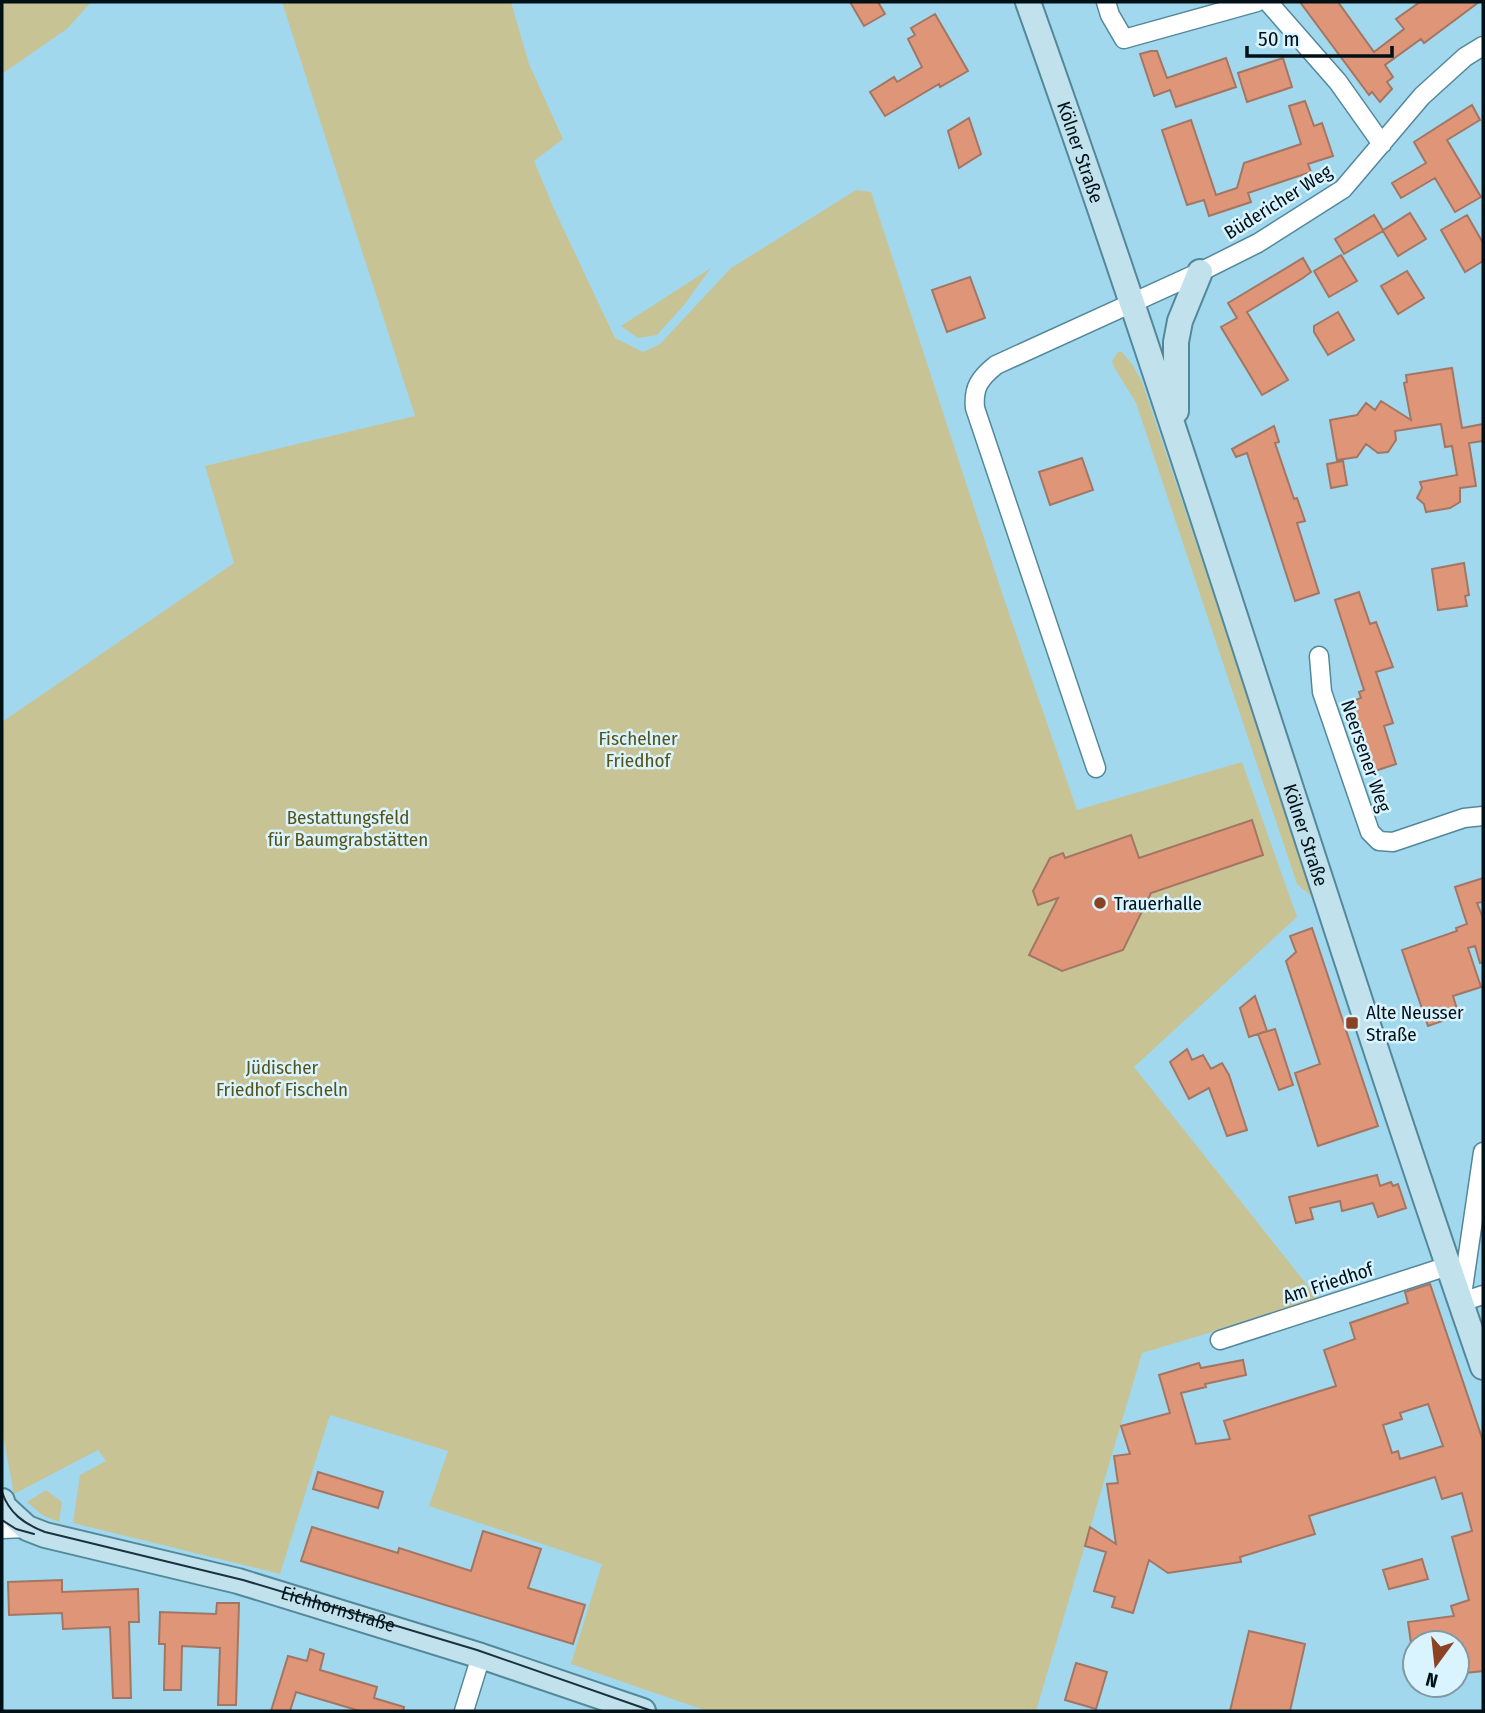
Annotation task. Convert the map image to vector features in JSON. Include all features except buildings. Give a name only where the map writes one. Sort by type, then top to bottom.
[{"type":"main road","name":"Kölner Straße","points":[[1027,2],[1132,303],[1448,1266],[1472,1299],[1483,1367]]},
{"type":"main road","points":[[1177,440],[1175,342],[1180,321],[1200,272]]},
{"type":"main road","name":"Eichhornstraße","points":[[2,1501],[3,1506],[27,1528],[65,1540],[238,1581],[481,1656],[643,1711]]},
{"type":"street","points":[[1106,2],[1124,39],[1257,2]]},
{"type":"street","points":[[1268,2],[1338,82],[1382,144]]},
{"type":"street","name":"Büdericher Weg","points":[[1132,303],[1258,243],[1343,189],[1422,96],[1465,57],[1483,46]]},
{"type":"street","points":[[1096,768],[975,408],[973,393],[979,379],[996,365],[1132,303]]},
{"type":"street","name":"Neersener Weg","points":[[1320,656],[1322,692],[1370,832],[1380,841],[1393,842],[1464,818],[1483,816]]},
{"type":"street","points":[[1472,1299],[1483,1153]]},
{"type":"street","name":"Am Friedhof","points":[[1220,1340],[1448,1266]]},
{"type":"street","name":"Eichhornstraße","points":[[2,1529],[27,1528]]},
{"type":"street","points":[[464,1711],[481,1656]]},
{"type":"green space","points":[[2,2],[91,2],[68,28],[2,74]]},
{"type":"green space","name":"Fischelner Friedhof","points":[[282,2],[511,2],[529,64],[563,139],[534,161],[615,338],[643,352],[660,344],[731,268],[856,190],[871,192],[1002,593],[1077,810],[1242,762],[1297,917],[1134,1067],[1319,1300],[1142,1353],[1036,1711],[707,1711],[571,1664],[602,1564],[429,1506],[448,1451],[330,1415],[280,1574],[73,1523],[80,1475],[106,1461],[98,1450],[14,1494],[2,1430],[2,722],[234,563],[205,466],[415,416]]},
{"type":"green space","points":[[711,268],[684,305],[657,335],[638,338],[621,326]]},
{"type":"green space","points":[[1118,352],[1122,352],[1132,364],[1142,382],[1316,900],[1297,884],[1136,403],[1114,367],[1112,361]]},
{"type":"green space","points":[[46,1490],[62,1502],[59,1522],[42,1515],[27,1502]]},
{"type":"tram line","points":[[2,1492],[18,1517],[45,1532],[243,1580],[477,1650],[652,1711]]},
{"type":"tram line","points":[[2,1520],[16,1529],[34,1534]]},
{"type":"place","name":"Trauerhalle","points":[[1100,903]]},
{"type":"place","name":"Alte Neusser Straße","points":[[1352,1023]]},
{"type":"park label","name":"Bestattungsfeld für Baumgrabstätten","points":[[348,828]]},
{"type":"park label","name":"Jüdischer Friedhof Fischeln","points":[[282,1078]]}]
